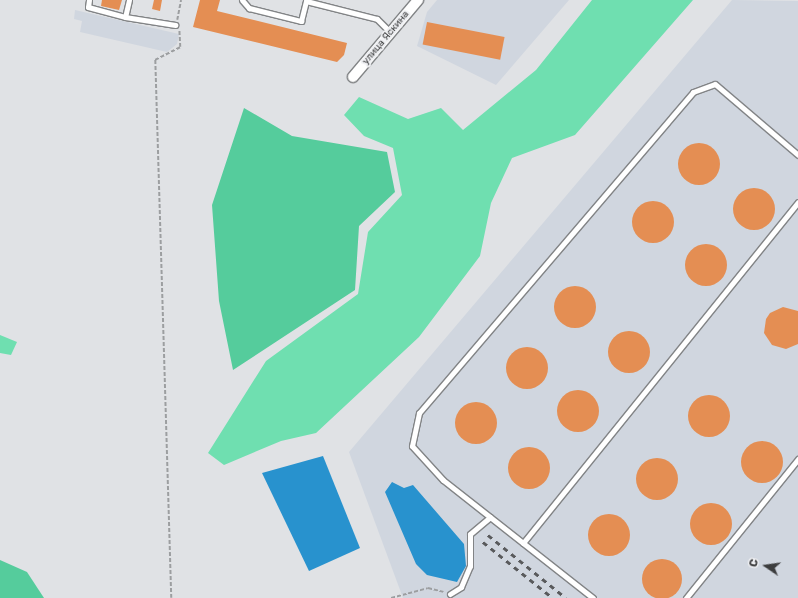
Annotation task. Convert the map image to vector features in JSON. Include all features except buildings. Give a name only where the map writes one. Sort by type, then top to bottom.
[{"type":"street","name":"улица Яскина","points":[[353,77],[418,0]]},
{"type":"lane","points":[[89,0],[88,7],[125,17],[175,25]]},
{"type":"lane","points":[[125,17],[129,0]]},
{"type":"lane","points":[[242,0],[249,8],[301,21],[306,1],[377,19],[390,33]]},
{"type":"lane","points":[[593,598],[443,480],[412,446],[419,413],[693,92],[715,84],[798,154]]},
{"type":"lane","points":[[523,543],[798,202]]},
{"type":"lane","points":[[686,598],[798,458]]},
{"type":"lane","points":[[450,594],[461,587],[470,566],[470,534],[490,518]]},
{"type":"path","points":[[171,598],[155,60],[180,46],[181,34],[175,25],[181,0]]},
{"type":"path","points":[[391,598],[428,588],[450,594]]},
{"type":"shaded area","points":[[437,0],[569,0],[496,85],[417,46],[427,12]]},
{"type":"shaded area","points":[[732,0],[798,1],[798,598],[403,598],[349,452]]},
{"type":"shaded area","points":[[75,10],[179,34],[177,44],[167,52],[80,32],[82,21],[74,19]]},
{"type":"green space","points":[[592,0],[693,0],[575,135],[512,158],[491,203],[480,256],[419,337],[316,433],[281,441],[224,465],[208,453],[266,361],[358,294],[368,232],[402,195],[393,148],[364,136],[344,115],[359,97],[408,119],[441,108],[463,130],[536,70]]},
{"type":"green space","points":[[244,108],[292,136],[387,152],[395,192],[359,226],[355,290],[233,370],[219,301],[212,205]]},
{"type":"green space","points":[[0,335],[17,342],[11,355],[0,353]]},
{"type":"green space","points":[[0,560],[27,572],[44,598],[0,598]]},
{"type":"water","points":[[323,456],[360,548],[309,571],[262,473]]},
{"type":"water","points":[[392,482],[404,488],[413,485],[464,544],[466,566],[457,582],[427,575],[416,564],[385,492]]},
{"type":"railway","points":[[488,535],[566,598]]},
{"type":"railway","points":[[483,542],[553,598]]}]
